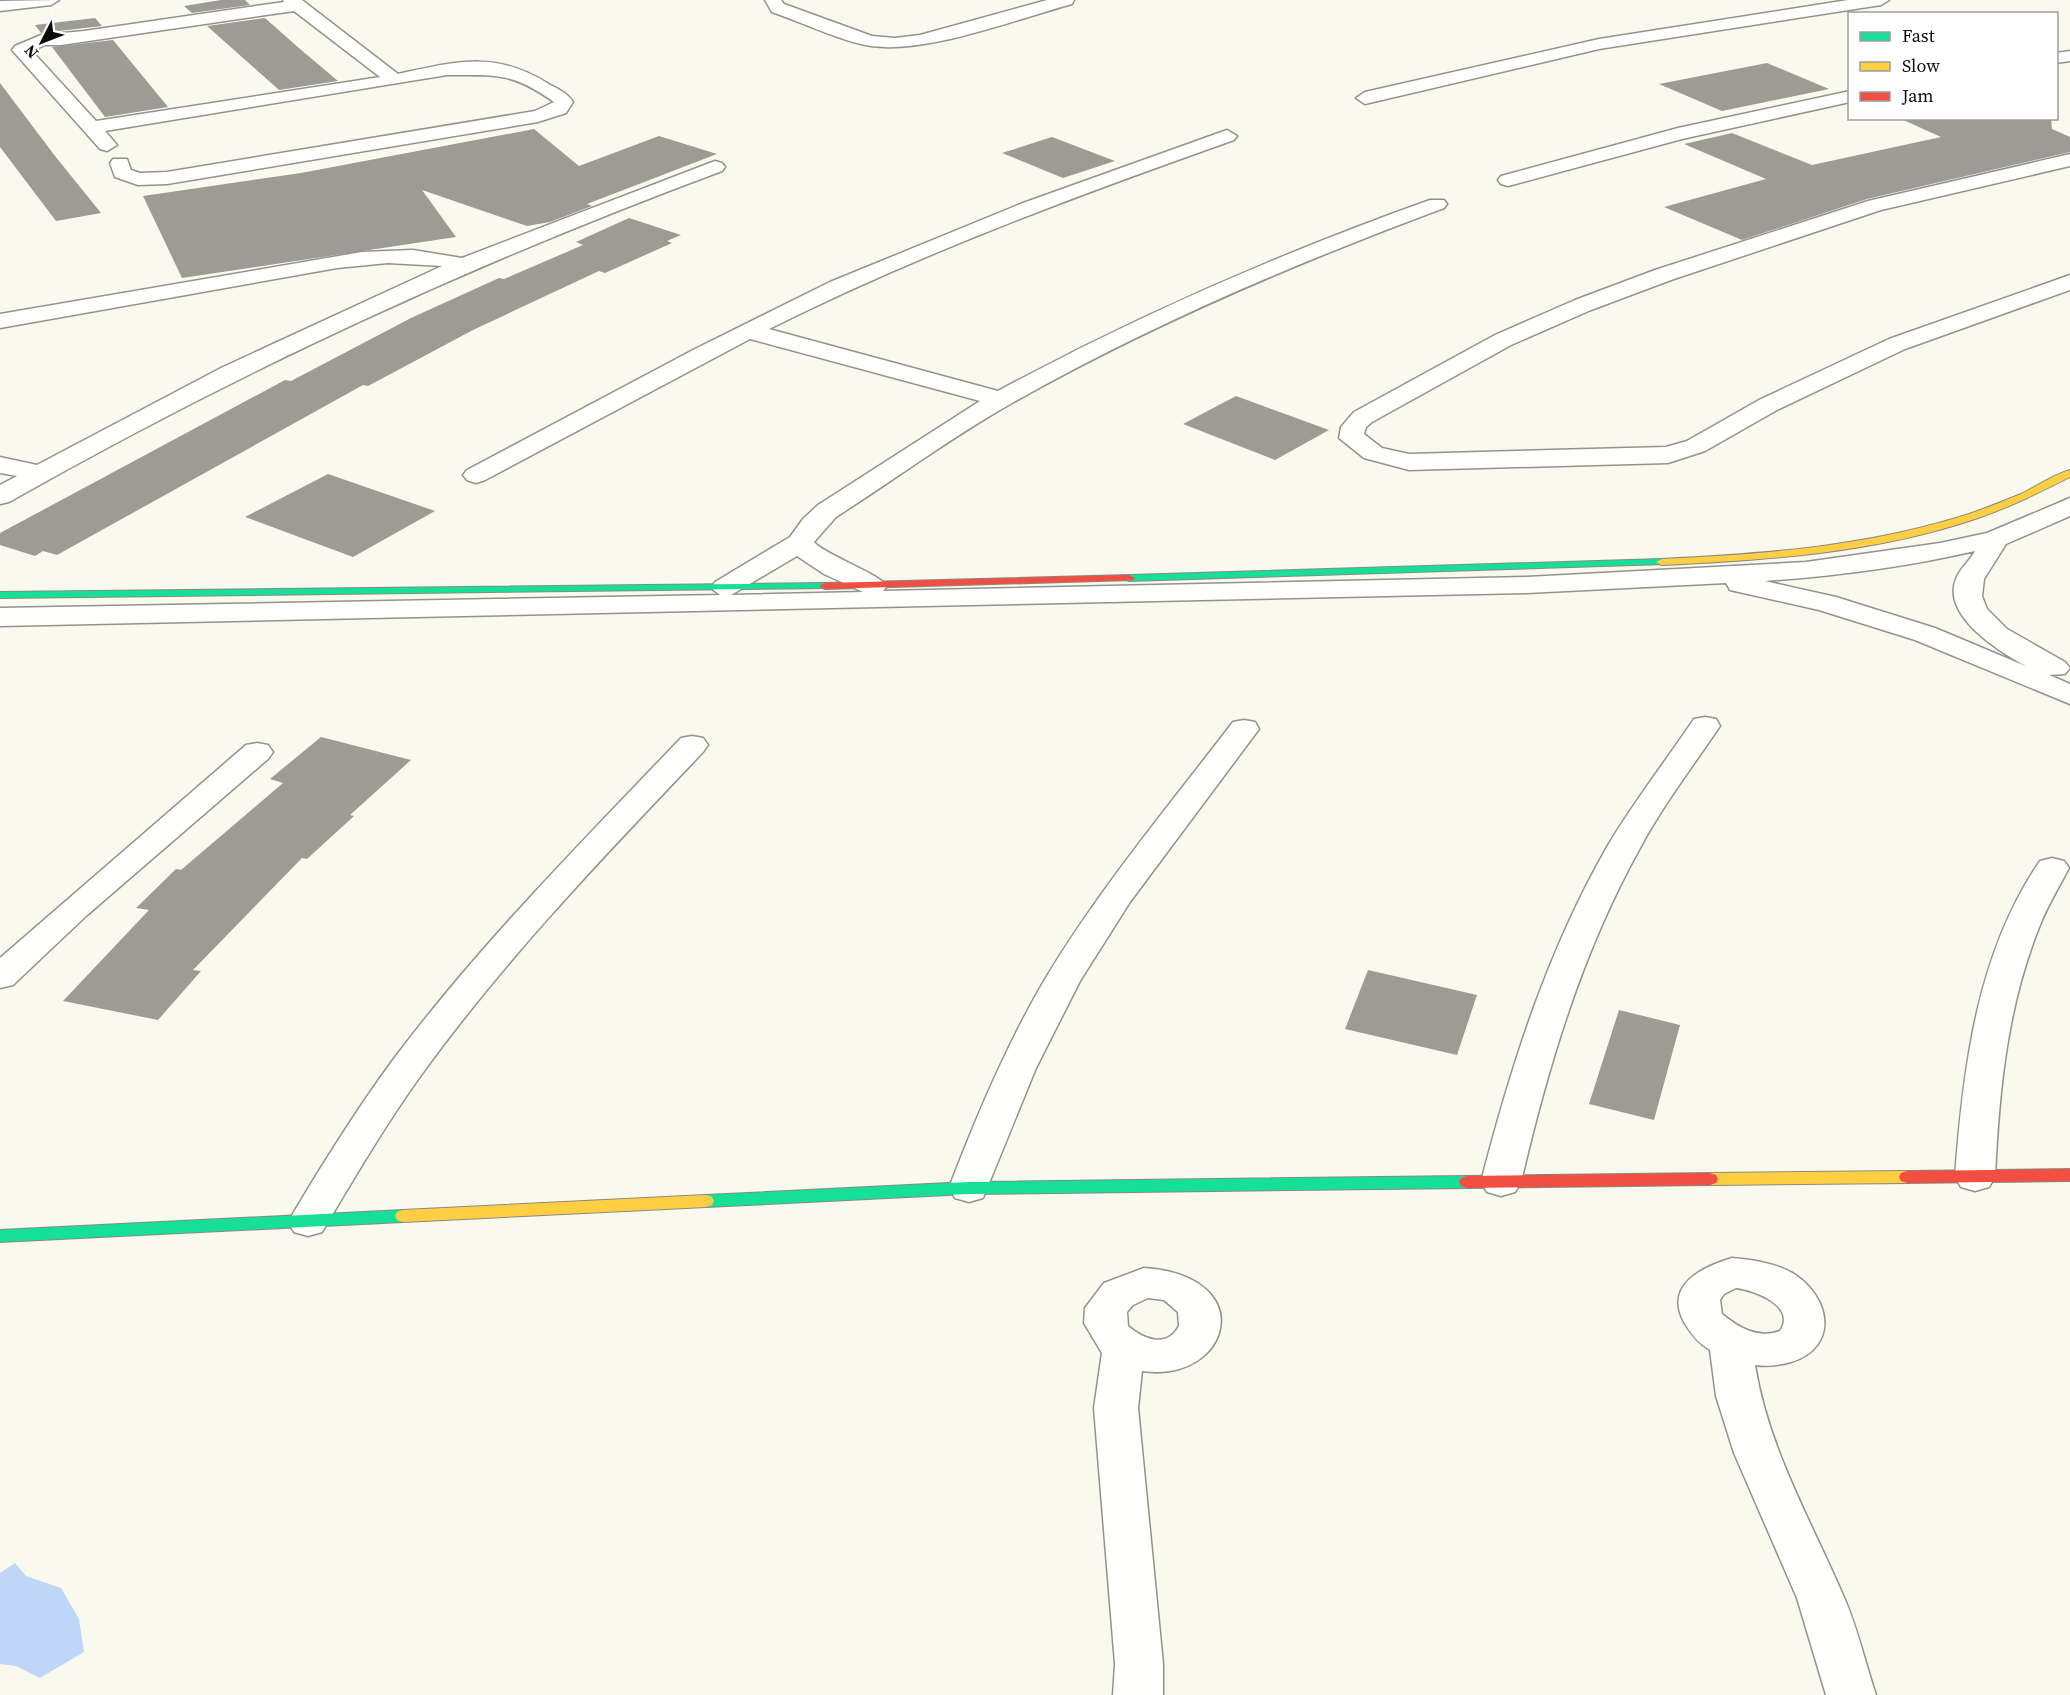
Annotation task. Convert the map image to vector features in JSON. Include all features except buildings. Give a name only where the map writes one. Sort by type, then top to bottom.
[{"type":"street","points":[[0,6],[51,0]]},
{"type":"street","points":[[773,0],[778,8],[870,40],[895,43],[921,40],[1066,0]]},
{"type":"street","points":[[1365,98],[1599,45],[1842,10],[1881,0]]},
{"type":"street","points":[[93,127],[395,80],[448,70],[492,67],[525,76],[563,99],[564,102],[560,109],[538,116],[167,178],[138,179],[123,173],[120,163],[93,127],[34,62],[33,54],[39,47],[82,36],[294,2],[395,80]]},
{"type":"street","points":[[1508,180],[1613,149],[1720,122],[1848,96]]},
{"type":"street","points":[[476,475],[748,331],[837,288],[997,218],[1227,136]]},
{"type":"street","points":[[2070,160],[1944,188],[1808,225],[1583,305],[1503,340],[1356,421],[1351,429],[1352,438],[1372,453],[1409,462],[1668,455],[1696,446],[1768,405],[1897,344],[2070,282]]},
{"type":"street","points":[[0,496],[194,392],[320,330],[464,265],[715,167]]},
{"type":"street","points":[[725,588],[800,543],[812,525],[827,511],[1001,399],[1121,335],[1201,297],[1319,247],[1437,204]]},
{"type":"street","points":[[0,321],[129,296],[388,255],[434,258],[464,265]]},
{"type":"street","points":[[388,255],[440,275]]},
{"type":"street","points":[[748,331],[1001,399]]},
{"type":"street","points":[[0,465],[40,473]]},
{"type":"street","points":[[0,595],[873,586],[1745,559],[1886,538],[1947,524],[2049,487],[2070,473]]},
{"type":"street","points":[[0,617],[1515,586],[1713,576],[1806,570],[1940,551],[1995,539],[2070,506]]},
{"type":"street","points":[[1995,539],[1968,584],[1967,597],[1975,612],[1992,632],[2015,648],[2070,675]]},
{"type":"street","points":[[800,543],[826,566],[873,586]]},
{"type":"street","points":[[1713,576],[1884,620],[1925,634],[2070,695]]},
{"type":"street","points":[[1501,1182],[1524,1089],[1547,1015],[1582,929],[1616,860],[1705,726]]},
{"type":"street","points":[[969,1188],[1011,1081],[1038,1022],[1079,952],[1244,729]]},
{"type":"street","points":[[308,1222],[363,1130],[422,1047],[543,902],[692,745]]},
{"type":"street","points":[[0,977],[74,909],[257,752]]},
{"type":"street","points":[[1975,1177],[1980,1086],[1995,1003],[2019,931],[2052,868]]},
{"type":"street","points":[[0,1236],[969,1188],[2070,1175]]},
{"type":"street","points":[[1730,1343],[1738,1396],[1756,1453],[1821,1598],[1851,1695]]},
{"type":"street","points":[[1124,1349],[1116,1408],[1139,1664],[1138,1695]]},
{"type":"water","points":[[15,1563],[26,1576],[61,1588],[79,1619],[84,1652],[40,1678],[16,1666],[0,1664],[0,1573]]},
{"type":"traffic: fast","points":[[1129,578],[1662,562]]},
{"type":"traffic: fast","points":[[0,595],[825,586]]},
{"type":"traffic: fast","points":[[706,1201],[969,1188],[1467,1182]]},
{"type":"traffic: fast","points":[[0,1236],[403,1216]]},
{"type":"traffic: slow","points":[[1662,562],[1767,556],[1820,550],[1924,531],[1974,516],[2023,497],[2070,473]]},
{"type":"traffic: slow","points":[[1710,1179],[1907,1177]]},
{"type":"traffic: slow","points":[[403,1216],[706,1201]]},
{"type":"traffic: jam","points":[[825,586],[1129,578]]},
{"type":"traffic: jam","points":[[1907,1177],[2070,1175]]},
{"type":"traffic: jam","points":[[1467,1182],[1710,1179]]}]
